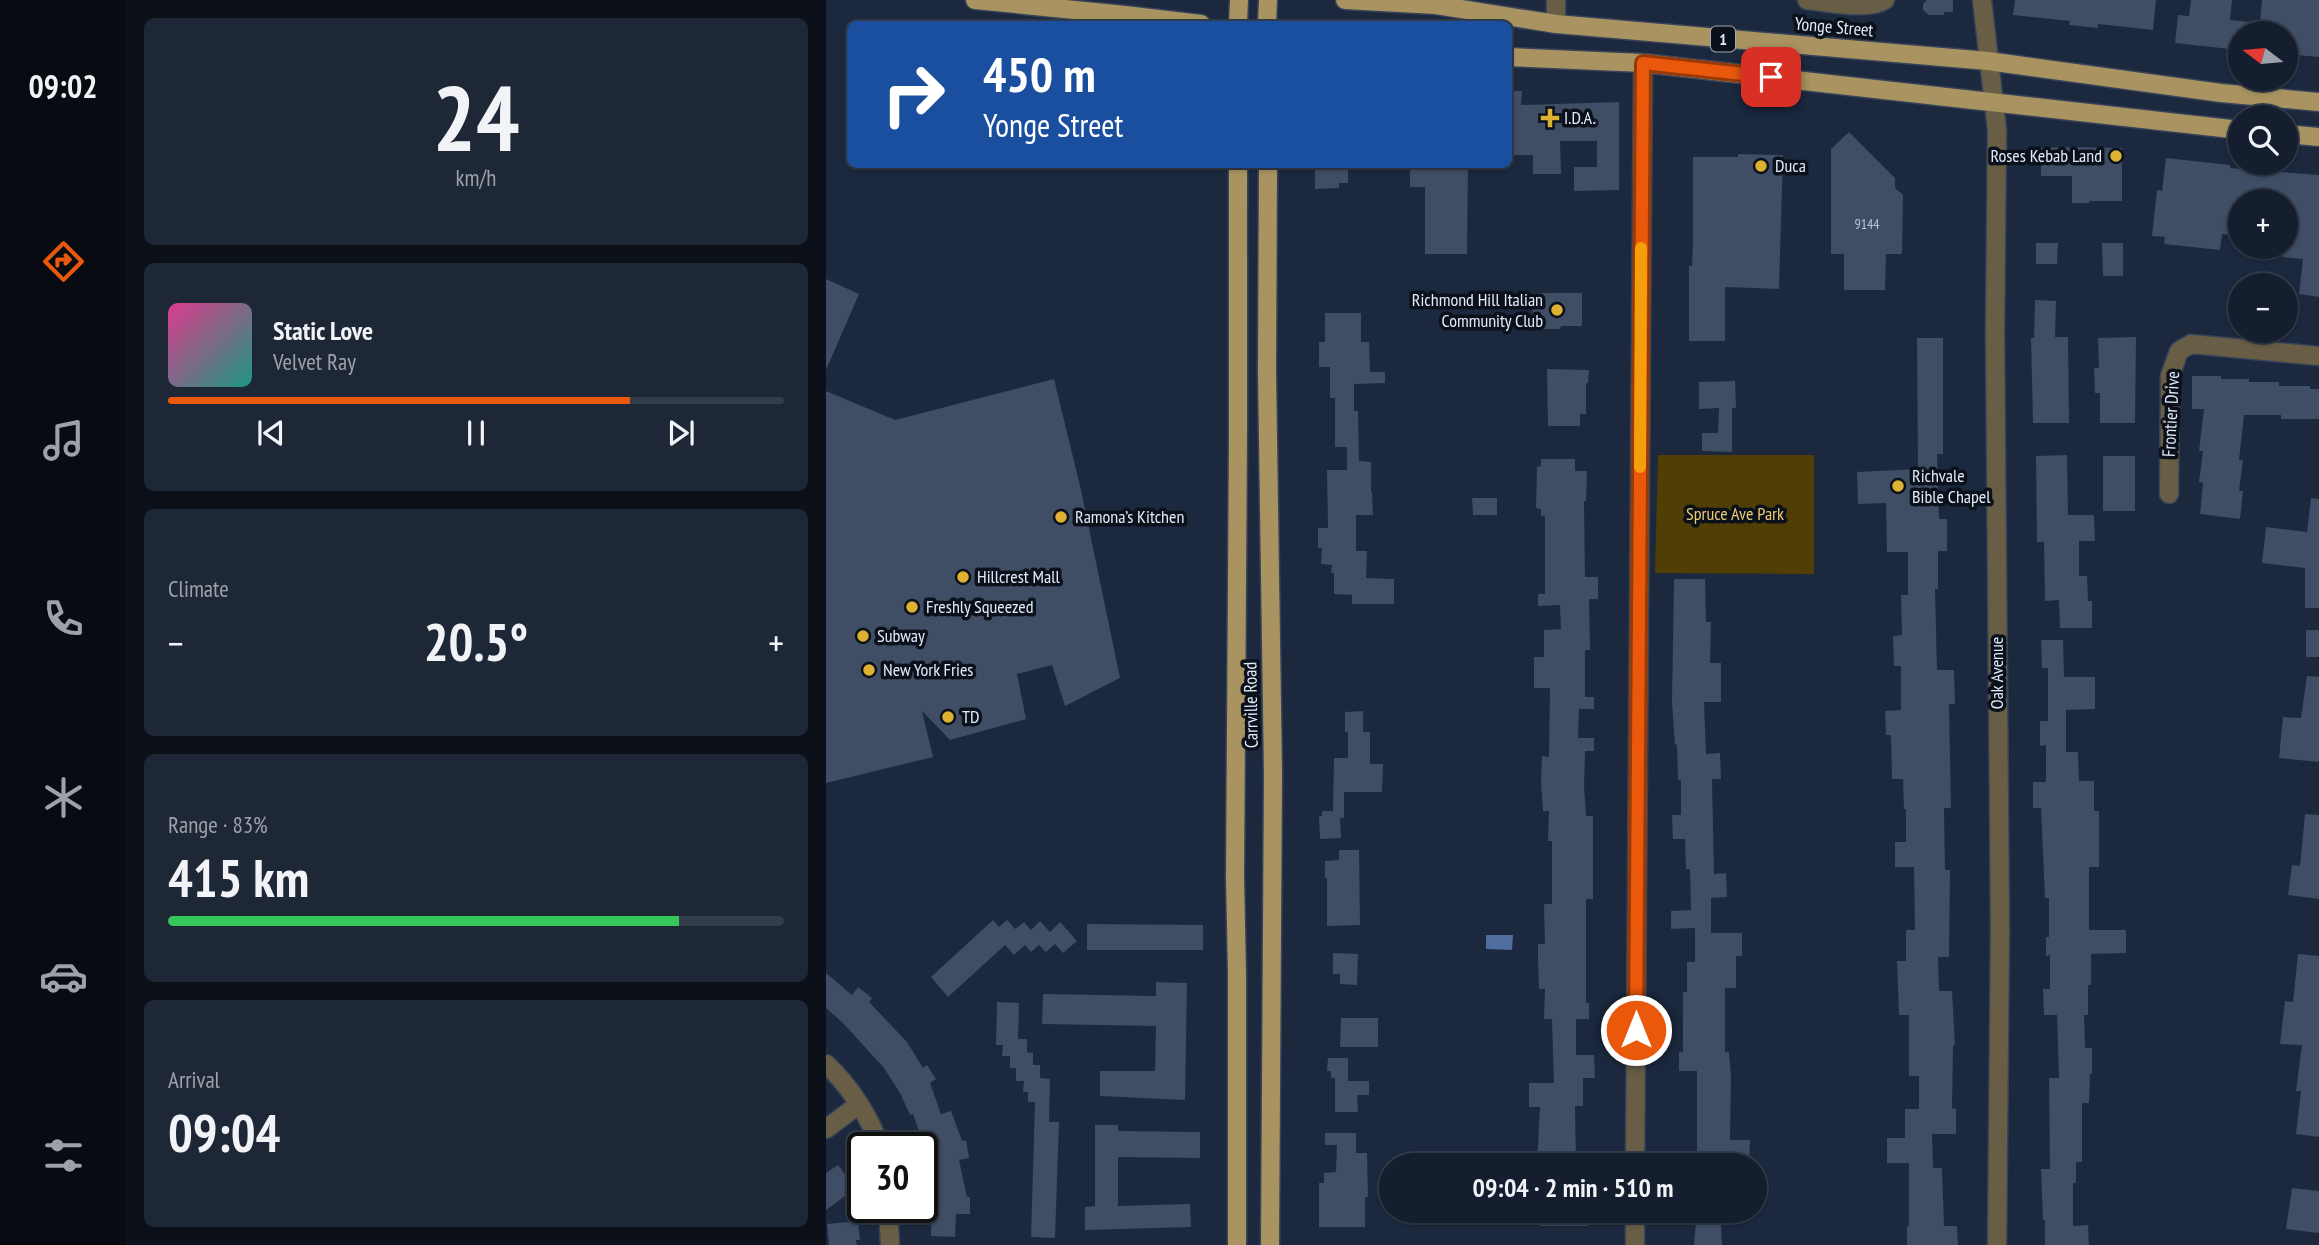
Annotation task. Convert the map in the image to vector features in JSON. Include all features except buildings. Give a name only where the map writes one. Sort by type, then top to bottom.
[{"type":"main road","points":[[975,0],[1176,21]]},
{"type":"main road","points":[[1238,21],[1239,0]]},
{"type":"main road","points":[[1266,21],[1268,0]]},
{"type":"main road","name":"Yonge Street","points":[[1345,0],[1436,5],[1556,24],[1988,61],[2221,93],[2319,102]]},
{"type":"main road","name":"1","points":[[1512,57],[1643,63],[2228,129]]},
{"type":"main road","points":[[2298,135],[2319,137]]},
{"type":"main road","name":"Carrville Road","points":[[1237,1245],[1235,877],[1238,168]]},
{"type":"main road","name":"Carrville Road","points":[[1268,168],[1268,432],[1273,775],[1270,1245]]},
{"type":"main road","points":[[1238,259],[1268,258]]},
{"type":"main road","points":[[1238,434],[1268,432]]},
{"type":"street","points":[[1556,0],[1556,24]]},
{"type":"street","points":[[1807,0],[1861,5],[1881,3],[1885,0]]},
{"type":"street","name":"Oak Avenue","points":[[1982,0],[1997,130],[1995,346],[2000,915],[1997,1245]]},
{"type":"street","points":[[1635,1153],[1643,63]]},
{"type":"street","name":"Frontier Drive","points":[[2169,494],[2169,376],[2179,351],[2191,344],[2319,356]]},
{"type":"street","points":[[826,1063],[838,1075],[875,1132]]},
{"type":"street","points":[[826,1129],[858,1105]]},
{"type":"street","points":[[889,1223],[890,1245]]},
{"type":"street","points":[[1635,1223],[1635,1245]]},
{"type":"green space","name":"Spruce Ave Park","points":[[1658,455],[1814,455],[1814,574],[1655,573]]},
{"type":"water","points":[[1486,935],[1513,935],[1512,950],[1486,949]]},
{"type":"slow traffic","points":[[1640,467],[1641,248]]},
{"type":"place","name":"I.D.A.","points":[[1550,118]]},
{"type":"place","name":"Roses Kebab Land","points":[[2116,156]]},
{"type":"place","name":"Duca","points":[[1761,166]]},
{"type":"place","name":"Richmond Hill Italian Community Club","points":[[1557,310]]},
{"type":"place","name":"Richvale Bible Chapel","points":[[1898,486]]},
{"type":"place","name":"Ramona’s Kitchen","points":[[1061,517]]},
{"type":"place","name":"Hillcrest Mall","points":[[963,577]]},
{"type":"place","name":"Freshly Squeezed","points":[[912,607]]},
{"type":"place","name":"Subway","points":[[863,636]]},
{"type":"place","name":"New York Fries","points":[[869,670]]},
{"type":"place","name":"TD","points":[[948,717]]},
{"type":"route","points":[[1636,1030],[1643,63],[1771,77]]}]
